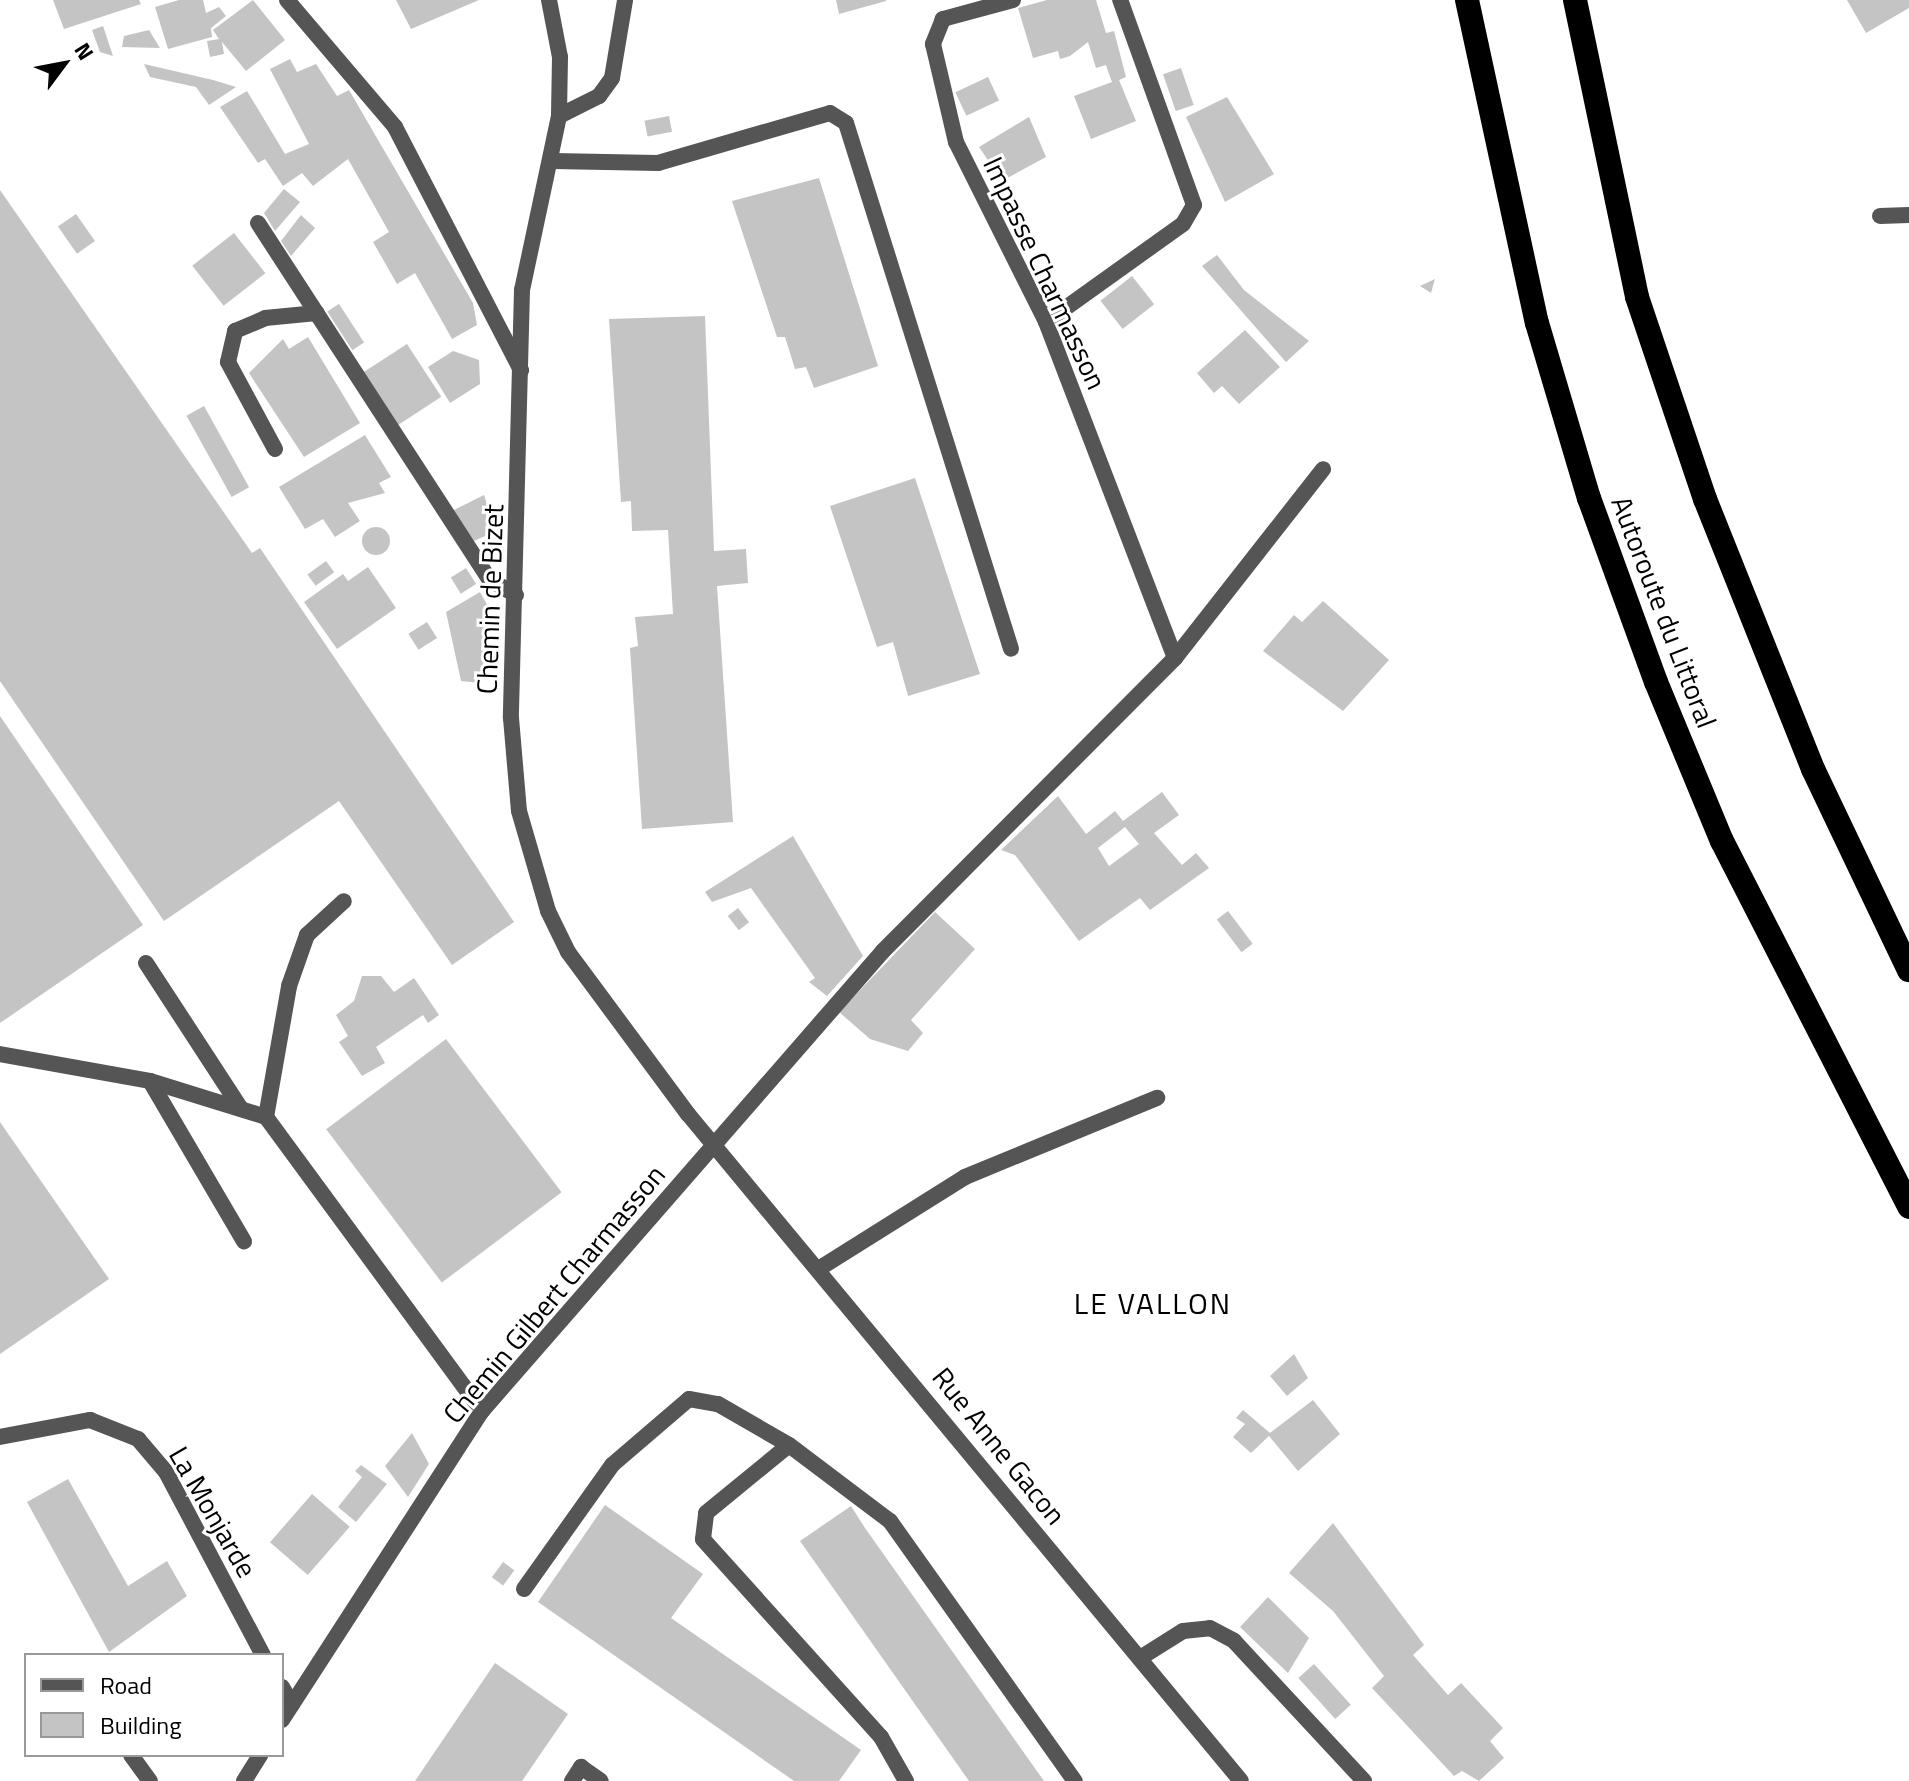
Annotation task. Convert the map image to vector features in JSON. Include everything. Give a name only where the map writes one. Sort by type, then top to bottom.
[{"type":"highway","name":"Autoroute du Littoral","points":[[1467,0],[1537,323],[1636,625],[1722,841],[1909,1207]]},
{"type":"highway","points":[[1575,0],[1637,297],[1705,499],[1813,769],[1909,970]]},
{"type":"street","points":[[287,0],[395,127],[522,371]]},
{"type":"street","name":"Chemin de Bizet","points":[[549,0],[560,57],[559,116],[553,161],[522,290],[513,766],[529,859],[548,911],[568,952],[715,1146]]},
{"type":"street","points":[[559,116],[599,96],[612,78],[625,0]]},
{"type":"street","name":"Impasse Charmasson","points":[[1013,0],[943,19],[933,44],[956,142],[1046,322],[1175,658]]},
{"type":"street","points":[[1046,322],[1183,224],[1194,205],[1120,0]]},
{"type":"street","points":[[553,161],[658,163],[830,113],[846,123],[1011,649]]},
{"type":"street","points":[[1880,216],[1909,215]]},
{"type":"street","points":[[258,223],[490,580],[516,595]]},
{"type":"street","points":[[275,449],[228,362],[235,331],[265,318],[317,313]]},
{"type":"street","name":"Chemin Gilbert Charmasson","points":[[284,1717],[482,1411],[883,951],[1175,658],[1323,469]]},
{"type":"street","points":[[266,1117],[293,973],[307,935],[344,901]]},
{"type":"street","points":[[146,963],[241,1109]]},
{"type":"street","points":[[0,1054],[150,1081],[266,1117],[482,1411]]},
{"type":"street","points":[[150,1081],[244,1241]]},
{"type":"street","points":[[820,1268],[965,1177],[1157,1098]]},
{"type":"street","name":"Rue Anne Gacon","points":[[715,1146],[820,1268],[1241,1781]]},
{"type":"street","points":[[524,1589],[612,1465],[689,1399],[718,1404],[789,1445],[890,1521],[1075,1781]]},
{"type":"street","name":"La Monjarde","points":[[0,1437],[90,1420],[138,1439],[166,1472],[262,1653]]},
{"type":"street","points":[[789,1445],[706,1513],[703,1539],[881,1737],[906,1781]]},
{"type":"street","points":[[1140,1658],[1183,1631],[1222,1635],[1364,1781]]},
{"type":"street","points":[[284,1690],[292,1704]]},
{"type":"street","points":[[132,1757],[150,1781]]},
{"type":"street","points":[[244,1781],[259,1757]]},
{"type":"street","points":[[572,1781],[581,1767],[601,1781]]},
{"type":"building","points":[[53,0],[139,0],[141,4],[64,29]]},
{"type":"building","points":[[179,0],[203,0],[206,13],[219,7],[226,16],[211,28],[212,37],[168,49],[155,7]]},
{"type":"building","points":[[253,0],[285,40],[246,71],[222,42],[224,54],[210,57],[207,41],[219,39],[213,30]]},
{"type":"building","points":[[396,0],[479,0],[411,29]]},
{"type":"building","points":[[836,0],[886,0],[886,1],[839,14]]},
{"type":"building","points":[[1047,0],[1096,0],[1106,33],[1114,31],[1126,77],[1119,80],[1136,121],[1091,139],[1074,96],[1112,82],[1106,65],[1096,68],[1088,42],[1070,56],[1060,59],[1058,51],[1033,58],[1018,8]]},
{"type":"building","points":[[1847,0],[1909,0],[1909,8],[1866,33]]},
{"type":"building","points":[[103,26],[113,56],[100,52],[92,30]]},
{"type":"building","points":[[149,30],[160,48],[122,47],[124,36]]},
{"type":"building","points":[[290,59],[297,72],[316,64],[337,96],[349,90],[473,303],[477,325],[452,339],[415,273],[397,284],[373,242],[389,232],[348,159],[313,186],[302,173],[283,186],[265,159],[258,163],[220,107],[247,91],[285,154],[309,144],[270,69]]},
{"type":"building","points":[[144,64],[236,87],[209,105],[196,87],[150,77]]},
{"type":"building","points":[[1181,68],[1194,105],[1176,111],[1163,74]]},
{"type":"building","points":[[988,77],[999,101],[966,116],[955,92]]},
{"type":"building","points":[[1227,97],[1274,174],[1225,202],[1186,117]]},
{"type":"building","points":[[669,116],[672,132],[648,136],[644,121]]},
{"type":"building","points":[[1029,117],[1046,157],[1002,181],[979,147]]},
{"type":"building","points":[[819,178],[878,366],[814,388],[806,367],[795,369],[785,337],[777,337],[732,201]]},
{"type":"building","points":[[284,189],[300,202],[275,231],[264,213]]},
{"type":"building","points":[[0,190],[252,553],[260,548],[514,922],[452,965],[339,801],[164,921],[0,681]]},
{"type":"building","points":[[76,214],[95,241],[77,254],[58,227]]},
{"type":"building","points":[[301,215],[315,228],[291,256],[281,241]]},
{"type":"building","points":[[234,233],[265,273],[224,306],[192,266]]},
{"type":"building","points":[[1217,255],[1244,290],[1309,341],[1286,362],[1202,266]]},
{"type":"building","points":[[1132,276],[1154,304],[1123,329],[1100,301]]},
{"type":"building","points":[[1435,279],[1431,293],[1420,286]]},
{"type":"building","points":[[339,304],[364,343],[352,350],[327,312]]},
{"type":"building","points":[[705,316],[714,551],[746,549],[748,583],[717,586],[733,822],[642,829],[630,648],[638,646],[635,617],[673,614],[668,530],[632,531],[631,501],[621,502],[609,319]]},
{"type":"building","points":[[1245,330],[1280,367],[1239,404],[1222,386],[1214,393],[1197,373]]},
{"type":"building","points":[[308,337],[360,423],[304,457],[249,373],[283,339],[289,349]]},
{"type":"building","points":[[407,344],[441,397],[398,425],[363,372]]},
{"type":"building","points":[[453,351],[479,360],[480,384],[450,403],[428,367]]},
{"type":"building","points":[[204,406],[249,487],[232,497],[187,416]]},
{"type":"building","points":[[365,435],[391,477],[379,483],[385,493],[348,503],[360,521],[335,537],[323,519],[305,529],[279,487]]},
{"type":"building","points":[[915,478],[980,674],[908,696],[893,642],[877,647],[830,506]]},
{"type":"building","points":[[484,495],[496,531],[474,541],[452,511]]},
{"type":"building","points":[[376,527],[386,531],[390,541],[386,551],[376,555],[366,551],[362,541],[366,531]]},
{"type":"building","points":[[326,561],[334,572],[316,586],[307,575]]},
{"type":"building","points":[[368,567],[396,608],[337,649],[304,602],[343,574],[348,581]]},
{"type":"building","points":[[466,568],[476,584],[461,594],[451,578]]},
{"type":"building","points":[[480,592],[490,610],[481,683],[461,681],[446,612]]},
{"type":"building","points":[[1323,601],[1389,660],[1343,711],[1263,651],[1294,615],[1302,622]]},
{"type":"building","points":[[427,622],[437,638],[418,650],[408,634]]},
{"type":"building","points":[[0,716],[143,925],[0,1023]]},
{"type":"building","points":[[1162,792],[1179,815],[1154,833],[1182,865],[1196,853],[1209,868],[1150,910],[1140,898],[1079,941],[1015,855],[1001,850],[1058,796],[1086,834],[1115,811],[1123,821]],"holes":[[[1125,827],[1139,844],[1109,866],[1098,848]]]},
{"type":"building","points":[[793,836],[863,956],[827,996],[809,982],[815,978],[751,888],[712,902],[705,892]]},
{"type":"building","points":[[738,908],[749,922],[739,930],[728,916]]},
{"type":"building","points":[[1228,911],[1253,944],[1241,952],[1217,919]]},
{"type":"building","points":[[935,912],[975,949],[911,1020],[923,1033],[908,1051],[870,1039],[839,1012]]},
{"type":"building","points":[[362,976],[381,976],[394,992],[414,978],[439,1015],[428,1023],[423,1015],[376,1047],[385,1063],[362,1076],[339,1042],[348,1036],[336,1015],[354,1001]]},
{"type":"building","points":[[446,1039],[562,1192],[442,1283],[326,1129]]},
{"type":"building","points":[[0,1122],[109,1279],[0,1354]]},
{"type":"building","points":[[1294,1354],[1308,1378],[1287,1396],[1270,1376]]},
{"type":"building","points":[[1313,1400],[1340,1434],[1298,1471],[1269,1436],[1251,1453],[1233,1437],[1245,1424],[1236,1418],[1243,1410],[1270,1433]]},
{"type":"building","points":[[412,1433],[429,1464],[408,1497],[385,1466]]},
{"type":"building","points":[[361,1465],[387,1484],[356,1522],[338,1507],[362,1477],[355,1471]]},
{"type":"building","points":[[68,1479],[128,1586],[167,1561],[187,1596],[109,1652],[27,1502]]},
{"type":"building","points":[[312,1494],[350,1527],[308,1575],[270,1542]]},
{"type":"building","points":[[605,1505],[703,1574],[671,1618],[861,1750],[839,1781],[794,1781],[538,1602]]},
{"type":"building","points":[[851,1506],[1044,1781],[969,1781],[800,1541]]},
{"type":"building","points":[[1333,1523],[1424,1645],[1413,1655],[1448,1695],[1461,1683],[1503,1728],[1490,1741],[1504,1758],[1479,1781],[1462,1771],[1454,1776],[1372,1688],[1384,1676],[1333,1611],[1289,1573]]},
{"type":"building","points":[[503,1562],[514,1570],[503,1586],[492,1577]]},
{"type":"building","points":[[1268,1597],[1309,1638],[1288,1673],[1240,1627]]},
{"type":"building","points":[[495,1663],[568,1714],[522,1781],[415,1781]]},
{"type":"building","points":[[1314,1664],[1351,1705],[1335,1719],[1298,1678]]},
{"type":"district","name":"LE VALLON","points":[[1153,1303]]}]
